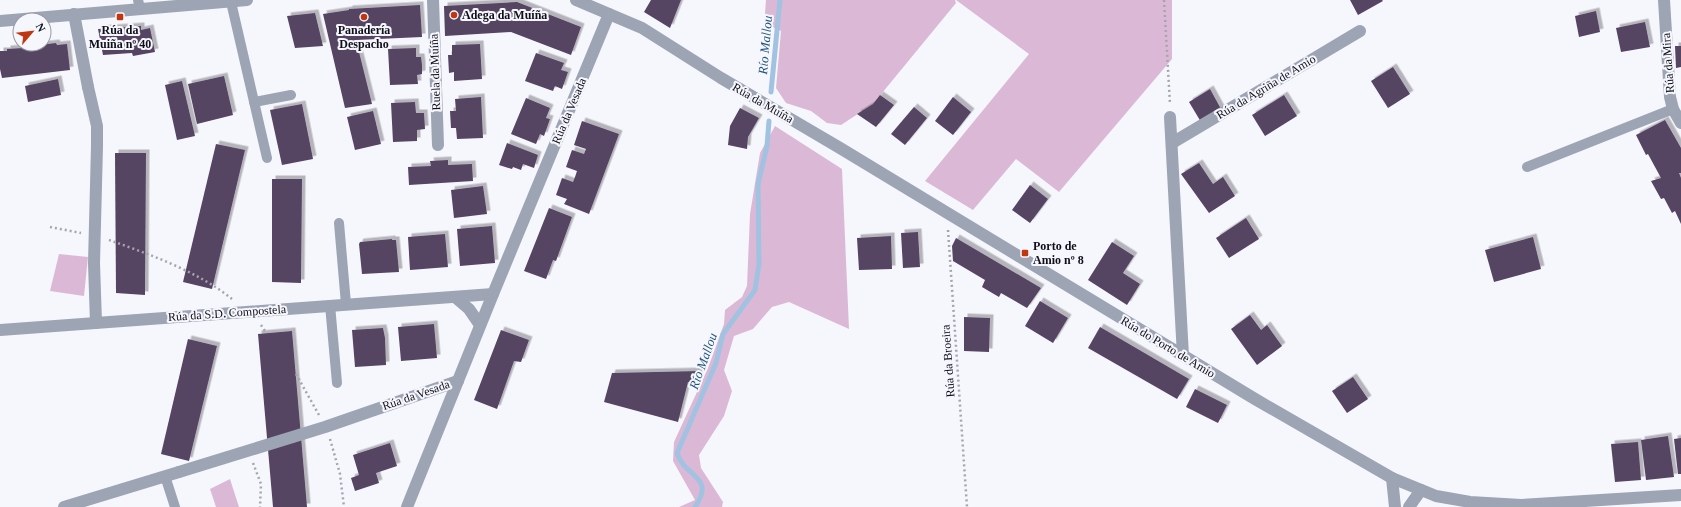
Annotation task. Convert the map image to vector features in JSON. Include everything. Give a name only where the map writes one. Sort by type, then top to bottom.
[{"type":"street","points":[[0,21],[74,14],[139,4],[231,2],[247,0]]},
{"type":"street","name":"Ruela da Muíña","points":[[433,0],[438,145]]},
{"type":"street","name":"Rúa da Muíña","points":[[576,0],[642,28],[721,78],[947,213]]},
{"type":"street","name":"Rúa da Mira","points":[[1664,0],[1670,97],[1672,109],[1681,123]]},
{"type":"street","points":[[74,14],[97,126],[94,263],[96,323]]},
{"type":"street","name":"Rúa da Vesada","points":[[64,507],[325,427],[458,381],[609,14]]},
{"type":"street","name":"Rúa da Agriña de Amio","points":[[1172,143],[1360,31]]},
{"type":"street","points":[[1170,117],[1183,356]]},
{"type":"street","name":"Rúa do Porto de Amio","points":[[947,213],[1183,356],[1392,478],[1436,496],[1470,502],[1521,505],[1681,494]]},
{"type":"street","name":"Rúa da S.D. Compostela","points":[[0,330],[493,294]]},
{"type":"street","points":[[454,297],[469,309],[480,325]]},
{"type":"street","points":[[407,507],[458,381]]},
{"type":"street","points":[[1392,478],[1395,507]]},
{"type":"street","points":[[1409,507],[1421,490]]},
{"type":"lane","points":[[231,2],[267,158]]},
{"type":"lane","points":[[254,102],[291,95]]},
{"type":"lane","points":[[1527,167],[1672,109]]},
{"type":"lane","points":[[339,223],[346,304]]},
{"type":"lane","points":[[330,305],[337,383]]},
{"type":"lane","points":[[165,476],[175,507]]},
{"type":"path","points":[[1164,0],[1170,117]]},
{"type":"path","name":"Rúa da Broeira","points":[[947,213],[966,507]]},
{"type":"path","points":[[110,241],[177,267],[216,288],[237,303]]},
{"type":"path","points":[[296,374],[325,427],[340,474],[344,507]]},
{"type":"path","points":[[246,452],[256,468],[261,484],[260,507]]},
{"type":"shaded area","points":[[766,0],[955,0],[956,3],[873,104],[841,125],[827,123],[811,111],[786,103],[776,88],[781,31],[770,26],[765,13]]},
{"type":"shaded area","points":[[956,0],[1172,0],[1172,59],[1059,192],[1016,159],[973,210],[925,181],[1029,54]]},
{"type":"shaded area","points":[[775,126],[842,169],[849,329],[789,302],[772,307],[753,329],[734,336],[724,370],[732,391],[724,416],[699,455],[701,468],[723,502],[722,507],[679,507],[695,500],[673,461],[674,442],[708,368],[724,324],[725,310],[742,297],[747,286],[750,214],[760,153]]},
{"type":"shaded area","points":[[59,254],[88,257],[84,296],[50,291]]},
{"type":"shaded area","points":[[230,479],[239,507],[216,507],[210,489]]},
{"type":"building","points":[[651,0],[681,0],[670,28],[644,12]]},
{"type":"building","points":[[1350,0],[1382,0],[1383,1],[1358,15]]},
{"type":"building","points":[[517,2],[581,27],[571,55],[511,32],[445,36],[444,6]]},
{"type":"building","points":[[420,5],[422,37],[356,40],[372,104],[345,108],[323,14],[349,9]]},
{"type":"building","points":[[1596,11],[1600,32],[1579,37],[1575,16]]},
{"type":"building","points":[[315,13],[323,46],[295,48],[287,16]]},
{"type":"building","points":[[1645,22],[1650,47],[1621,52],[1616,28]]},
{"type":"building","points":[[141,26],[141,30],[150,28],[155,52],[133,56],[132,53],[103,55],[98,29]]},
{"type":"building","points":[[52,43],[56,43],[57,45],[67,44],[70,70],[2,78],[0,69],[0,51],[7,51],[7,49],[12,49],[12,52],[52,52]]},
{"type":"building","points":[[480,44],[482,79],[454,81],[454,72],[449,73],[448,55],[452,55],[452,45]]},
{"type":"building","points":[[1675,46],[1681,46],[1681,67],[1676,68]]},
{"type":"building","points":[[416,48],[416,57],[421,57],[422,65],[422,74],[417,75],[418,84],[390,85],[388,49]]},
{"type":"building","points":[[536,53],[564,63],[561,70],[568,72],[562,89],[555,86],[553,91],[525,81]]},
{"type":"building","points":[[1393,67],[1410,94],[1388,108],[1371,81]]},
{"type":"building","points":[[224,76],[233,115],[197,124],[188,84]]},
{"type":"building","points":[[58,79],[61,95],[28,102],[25,86]]},
{"type":"building","points":[[182,81],[195,136],[177,140],[165,85]]},
{"type":"building","points":[[1210,89],[1221,109],[1201,122],[1189,102]]},
{"type":"building","points":[[880,95],[894,105],[876,127],[857,114],[873,104]]},
{"type":"building","points":[[1284,95],[1297,116],[1265,136],[1252,115]]},
{"type":"building","points":[[481,97],[483,138],[457,139],[456,128],[451,128],[450,111],[456,111],[455,99]]},
{"type":"building","points":[[953,97],[971,112],[953,135],[935,121]]},
{"type":"building","points":[[526,98],[550,108],[546,118],[550,119],[544,136],[540,134],[536,144],[511,134]]},
{"type":"building","points":[[415,102],[416,113],[424,113],[425,129],[417,130],[417,141],[393,142],[391,103]]},
{"type":"building","points":[[302,104],[313,159],[282,165],[270,110]]},
{"type":"building","points":[[914,107],[927,118],[905,145],[891,134]]},
{"type":"building","points":[[740,108],[759,118],[748,137],[747,149],[728,145],[730,126]]},
{"type":"building","points":[[373,111],[381,144],[355,150],[347,117]]},
{"type":"building","points":[[1665,120],[1681,148],[1681,173],[1679,173],[1681,178],[1681,224],[1675,211],[1672,213],[1664,198],[1661,199],[1651,181],[1661,178],[1648,154],[1646,155],[1636,135]]},
{"type":"building","points":[[582,121],[619,134],[589,214],[564,204],[567,199],[556,195],[562,178],[573,182],[575,177],[577,171],[566,167],[572,150],[584,154],[586,149],[574,145]]},
{"type":"building","points":[[507,143],[538,155],[534,168],[523,164],[521,170],[499,165]]},
{"type":"building","points":[[216,144],[245,150],[212,289],[183,282]]},
{"type":"building","points":[[115,153],[146,153],[145,295],[116,293]]},
{"type":"building","points":[[448,160],[448,165],[472,164],[473,181],[409,185],[408,167],[431,166],[430,161]]},
{"type":"building","points":[[1199,163],[1213,184],[1223,177],[1235,196],[1209,213],[1181,174]]},
{"type":"building","points":[[272,179],[302,179],[301,283],[272,282]]},
{"type":"building","points":[[1030,185],[1048,199],[1030,223],[1012,210]]},
{"type":"building","points":[[483,186],[487,214],[454,218],[451,190]]},
{"type":"building","points":[[549,208],[572,217],[556,261],[553,260],[546,279],[524,271]]},
{"type":"building","points":[[1246,218],[1259,239],[1229,258],[1216,238]]},
{"type":"building","points":[[492,226],[495,263],[460,266],[457,229]]},
{"type":"building","points":[[918,232],[920,267],[903,268],[901,233]]},
{"type":"building","points":[[445,234],[448,267],[410,270],[408,237]]},
{"type":"building","points":[[891,236],[892,269],[859,270],[857,238]]},
{"type":"building","points":[[1533,237],[1541,269],[1494,282],[1485,250]]},
{"type":"building","points":[[956,238],[1041,288],[1027,308],[1001,293],[999,297],[982,287],[985,280],[953,261],[952,246]]},
{"type":"building","points":[[392,239],[396,240],[399,272],[362,274],[360,242]]},
{"type":"building","points":[[1112,242],[1134,256],[1123,273],[1140,284],[1127,305],[1088,280]]},
{"type":"building","points":[[1040,301],[1068,318],[1053,343],[1025,326]]},
{"type":"building","points":[[1250,315],[1261,330],[1267,325],[1282,346],[1257,365],[1231,329]]},
{"type":"building","points":[[964,317],[990,318],[989,352],[964,351]]},
{"type":"building","points":[[434,324],[437,358],[401,361],[398,327]]},
{"type":"building","points":[[1100,327],[1189,379],[1177,399],[1088,348]]},
{"type":"building","points":[[383,328],[386,365],[355,367],[352,330]]},
{"type":"building","points":[[501,330],[529,340],[521,362],[514,361],[497,409],[474,400]]},
{"type":"building","points":[[292,331],[307,507],[273,507],[258,334]]},
{"type":"building","points":[[188,339],[217,346],[189,461],[161,454]]},
{"type":"building","points":[[700,371],[699,381],[688,382],[678,422],[604,402],[612,373]]},
{"type":"building","points":[[1353,377],[1368,399],[1347,413],[1332,391]]},
{"type":"building","points":[[1195,389],[1227,405],[1218,423],[1186,407]]},
{"type":"building","points":[[1668,436],[1674,477],[1646,480],[1641,440]]},
{"type":"building","points":[[1681,438],[1681,474],[1678,474],[1674,439]]},
{"type":"building","points":[[1638,442],[1641,480],[1615,482],[1611,444]]},
{"type":"building","points":[[390,443],[397,466],[376,473],[379,483],[355,491],[351,478],[359,475],[353,455]]},
{"type":"waterway","name":"Río Mallou","points":[[771,92],[780,0]]},
{"type":"waterway","name":"Río Mallou","points":[[695,507],[701,497],[701,483],[686,468],[677,453],[716,363],[723,334],[755,290],[759,264],[758,184],[767,146],[769,121]]},
{"type":"place","name":"Adega da Muíña","points":[[454,15]]},
{"type":"place","name":"Rúa da Muiña nº 40","points":[[120,17]]},
{"type":"place","name":"Panadería Despacho","points":[[364,17]]},
{"type":"place","name":"Porto de Amio nº 8","points":[[1025,253]]}]
